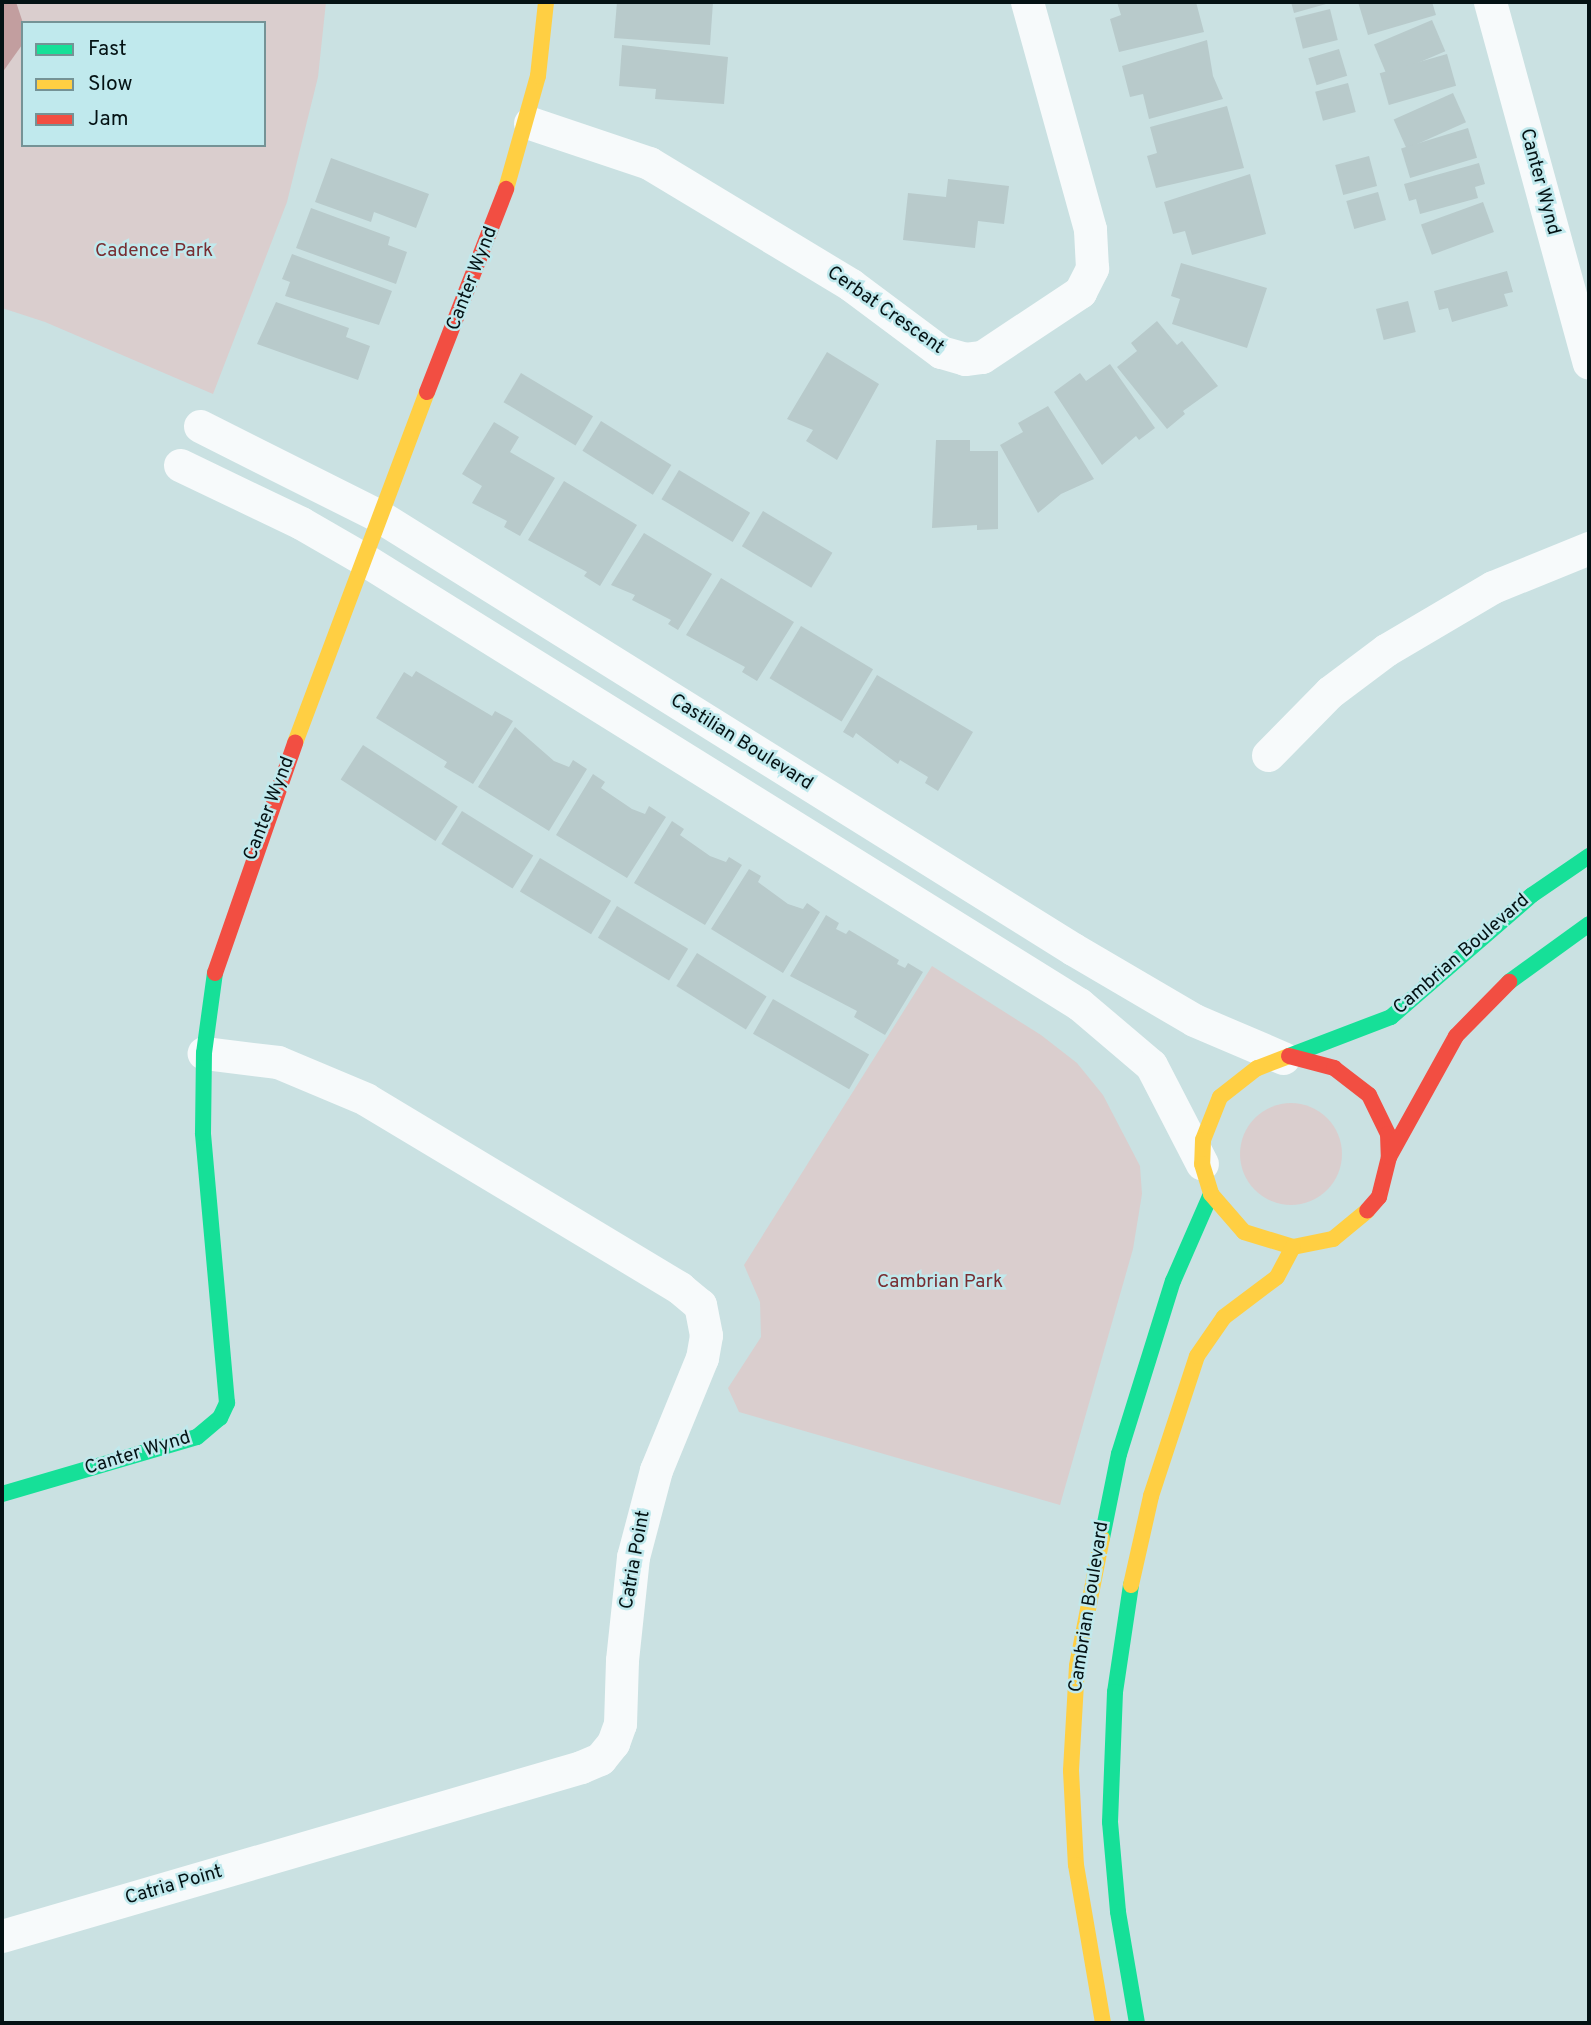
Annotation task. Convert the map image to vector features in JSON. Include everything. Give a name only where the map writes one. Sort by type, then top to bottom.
[{"type":"street","name":"Canter Wynd","points":[[2,1494],[197,1437],[220,1418],[227,1403],[228,1375],[205,1167],[204,1053],[225,933],[365,560],[379,516],[460,315],[530,122],[546,2]]},
{"type":"street","name":"Cerbat Crescent","points":[[530,122],[649,163],[842,279],[941,352],[965,359],[982,357],[1080,292],[1092,268],[1090,229],[1027,2]]},
{"type":"street","name":"Canter Wynd","points":[[1490,2],[1589,363]]},
{"type":"street","name":"Castilian Boulevard","points":[[200,426],[379,516],[1073,949],[1194,1020],[1286,1057]]},
{"type":"street","points":[[180,465],[301,523],[365,560],[1105,1022],[1152,1065],[1207,1179],[1244,1232],[1293,1247],[1333,1239],[1351,1228],[1379,1197],[1389,1157],[1456,1036],[1500,988],[1589,924]]},
{"type":"street","points":[[1268,755],[1330,692],[1386,650],[1493,587],[1589,548]]},
{"type":"street","name":"Cambrian Boulevard","points":[[1286,1057],[1391,1017],[1532,895],[1589,856]]},
{"type":"street","name":"Catria Point","points":[[2,1936],[581,1767],[600,1759],[613,1743],[620,1724],[622,1661],[633,1557],[656,1470],[702,1358],[706,1335],[700,1305],[680,1288],[366,1099],[278,1062],[204,1053]]},
{"type":"street","points":[[1207,1179],[1203,1140],[1220,1097],[1237,1080],[1286,1057],[1334,1068],[1369,1095],[1388,1134],[1389,1157]]},
{"type":"street","name":"Cambrian Boulevard","points":[[1103,2023],[1076,1865],[1071,1771],[1077,1666],[1119,1454],[1172,1281],[1207,1179]]},
{"type":"street","name":"Cambrian Boulevard","points":[[1137,2023],[1118,1912],[1110,1822],[1115,1692],[1126,1608],[1152,1496],[1186,1383],[1210,1332],[1224,1317],[1277,1277],[1293,1247]]},
{"type":"green space","name":"Cadence Park","points":[[2,2],[326,2],[318,77],[287,202],[213,394],[45,322],[2,308]]},
{"type":"green space","name":"Cambrian Park","points":[[932,966],[1041,1035],[1077,1063],[1103,1095],[1140,1166],[1142,1194],[1133,1249],[1060,1505],[739,1412],[728,1388],[761,1337],[760,1302],[744,1265]]},
{"type":"green space","points":[[1291,1103],[1310,1107],[1327,1118],[1338,1135],[1342,1154],[1338,1173],[1327,1190],[1310,1201],[1291,1205],[1272,1201],[1255,1190],[1244,1173],[1240,1154],[1244,1135],[1255,1118],[1272,1107]]},
{"type":"shaded area","points":[[2,2],[16,2],[22,21],[21,46],[2,73]]},
{"type":"building","points":[[617,2],[713,2],[710,45],[614,38]]},
{"type":"building","points":[[1117,2],[1196,2],[1204,32],[1119,52],[1110,19],[1121,15]]},
{"type":"building","points":[[1291,2],[1326,2],[1326,4],[1294,13]]},
{"type":"building","points":[[1358,2],[1432,2],[1436,15],[1368,35]]},
{"type":"building","points":[[1330,9],[1338,40],[1303,49],[1295,18]]},
{"type":"building","points":[[1432,20],[1445,51],[1387,76],[1374,45]]},
{"type":"building","points":[[1207,40],[1213,76],[1223,99],[1149,119],[1143,94],[1130,97],[1122,66]]},
{"type":"building","points":[[622,45],[728,57],[724,104],[655,99],[656,89],[619,86]]},
{"type":"building","points":[[1339,49],[1347,76],[1317,85],[1308,58]]},
{"type":"building","points":[[1447,54],[1456,86],[1389,105],[1380,73]]},
{"type":"building","points":[[1348,83],[1356,112],[1323,121],[1315,92]]},
{"type":"building","points":[[1453,93],[1466,122],[1407,149],[1394,119]]},
{"type":"building","points":[[1227,106],[1244,168],[1156,188],[1147,156],[1157,153],[1150,127]]},
{"type":"building","points":[[1468,128],[1477,158],[1410,178],[1401,148]]},
{"type":"building","points":[[1369,156],[1377,186],[1343,195],[1335,165]]},
{"type":"building","points":[[331,158],[429,194],[416,228],[374,212],[371,222],[315,202]]},
{"type":"building","points":[[1479,163],[1485,184],[1475,187],[1478,198],[1420,214],[1416,199],[1409,201],[1404,184]]},
{"type":"building","points":[[1250,174],[1266,234],[1192,255],[1185,231],[1173,234],[1164,202]]},
{"type":"building","points":[[948,179],[1009,186],[1004,224],[978,221],[975,248],[903,240],[908,193],[946,197]]},
{"type":"building","points":[[1378,192],[1386,220],[1354,229],[1346,201]]},
{"type":"building","points":[[1483,202],[1494,232],[1432,255],[1421,225]]},
{"type":"building","points":[[311,208],[390,237],[388,245],[407,252],[396,284],[296,248]]},
{"type":"building","points":[[292,254],[392,291],[379,325],[285,296],[290,282],[282,279]]},
{"type":"building","points":[[1181,263],[1267,288],[1247,348],[1172,324],[1180,299],[1171,296]]},
{"type":"building","points":[[1507,271],[1513,292],[1504,294],[1508,306],[1452,322],[1448,308],[1439,310],[1434,291]]},
{"type":"building","points":[[1408,301],[1416,332],[1384,340],[1376,309]]},
{"type":"building","points":[[276,302],[349,328],[346,337],[370,346],[358,380],[257,344]]},
{"type":"building","points":[[1157,321],[1177,345],[1182,341],[1218,386],[1183,411],[1185,414],[1167,429],[1117,367],[1137,351],[1131,343]]},
{"type":"building","points":[[827,352],[879,384],[837,460],[806,441],[813,430],[787,419]]},
{"type":"building","points":[[1110,364],[1155,428],[1139,440],[1136,436],[1102,465],[1054,392],[1080,373],[1086,381]]},
{"type":"building","points":[[521,373],[593,416],[575,445],[503,402]]},
{"type":"building","points":[[1048,406],[1094,479],[1061,494],[1038,513],[1000,445],[1023,432],[1018,423]]},
{"type":"building","points":[[601,421],[671,465],[653,495],[582,451]]},
{"type":"building","points":[[494,422],[519,437],[510,452],[555,478],[520,536],[504,527],[507,521],[472,503],[482,486],[462,474]]},
{"type":"building","points":[[936,440],[970,440],[970,451],[998,451],[998,529],[977,530],[977,525],[932,528]]},
{"type":"building","points":[[679,470],[750,513],[733,542],[661,499]]},
{"type":"building","points":[[564,481],[637,525],[600,586],[584,576],[587,572],[528,540]]},
{"type":"building","points":[[763,511],[832,553],[811,588],[742,546]]},
{"type":"building","points":[[644,533],[712,574],[678,630],[668,624],[671,620],[632,600],[635,595],[611,585]]},
{"type":"building","points":[[721,578],[794,622],[757,681],[742,672],[745,667],[686,635]]},
{"type":"building","points":[[801,626],[873,669],[842,722],[770,678]]},
{"type":"building","points":[[416,671],[492,716],[495,711],[513,721],[473,784],[444,767],[447,762],[376,718],[404,672],[412,677]]},
{"type":"building","points":[[877,675],[973,732],[938,791],[925,783],[928,777],[900,760],[898,764],[856,733],[853,738],[843,732]]},
{"type":"building","points":[[515,727],[554,761],[569,767],[573,760],[587,769],[549,831],[478,787]]},
{"type":"building","points":[[363,745],[458,807],[435,841],[341,779]]},
{"type":"building","points":[[593,774],[605,782],[601,788],[632,809],[645,814],[649,806],[666,817],[627,878],[556,835]]},
{"type":"building","points":[[462,811],[533,856],[513,889],[441,844]]},
{"type":"building","points":[[672,821],[684,829],[680,835],[710,856],[726,862],[729,857],[742,865],[705,925],[634,883]]},
{"type":"building","points":[[540,858],[611,901],[591,934],[520,891]]},
{"type":"building","points":[[749,869],[761,876],[758,882],[788,904],[803,909],[807,903],[820,912],[783,973],[711,929]]},
{"type":"building","points":[[617,906],[688,949],[669,980],[598,938]]},
{"type":"building","points":[[826,915],[839,923],[836,929],[846,934],[849,930],[899,960],[897,964],[905,968],[908,963],[923,972],[885,1035],[854,1017],[857,1011],[790,976]]},
{"type":"building","points":[[697,953],[767,996],[746,1030],[676,986]]},
{"type":"building","points":[[773,999],[869,1054],[849,1089],[753,1034]]},
{"type":"traffic: fast","points":[[1289,1056],[1391,1017],[1532,895],[1589,856]]},
{"type":"traffic: fast","points":[[1509,982],[1589,924]]},
{"type":"traffic: fast","points":[[2,1494],[197,1437],[220,1418],[227,1403],[203,1133],[204,1053],[215,973]]},
{"type":"traffic: fast","points":[[1102,1538],[1119,1454],[1173,1281],[1211,1194]]},
{"type":"traffic: fast","points":[[1131,1585],[1115,1692],[1110,1822],[1118,1912],[1137,2023]]},
{"type":"traffic: slow","points":[[506,189],[538,76],[546,2]]},
{"type":"traffic: slow","points":[[295,743],[427,392]]},
{"type":"traffic: slow","points":[[1289,1056],[1257,1068],[1220,1097],[1203,1140],[1202,1164],[1211,1194],[1244,1232],[1293,1247],[1333,1239],[1367,1211]]},
{"type":"traffic: slow","points":[[1131,1585],[1151,1496],[1197,1356],[1224,1317],[1277,1277],[1293,1247]]},
{"type":"traffic: slow","points":[[1102,1538],[1077,1666],[1071,1771],[1076,1865],[1103,2023]]},
{"type":"traffic: jam","points":[[427,392],[506,189]]},
{"type":"traffic: jam","points":[[215,973],[295,743]]},
{"type":"traffic: jam","points":[[1389,1157],[1456,1036],[1509,982]]},
{"type":"traffic: jam","points":[[1289,1056],[1334,1068],[1369,1095],[1388,1134],[1389,1157],[1379,1197],[1367,1211]]}]
